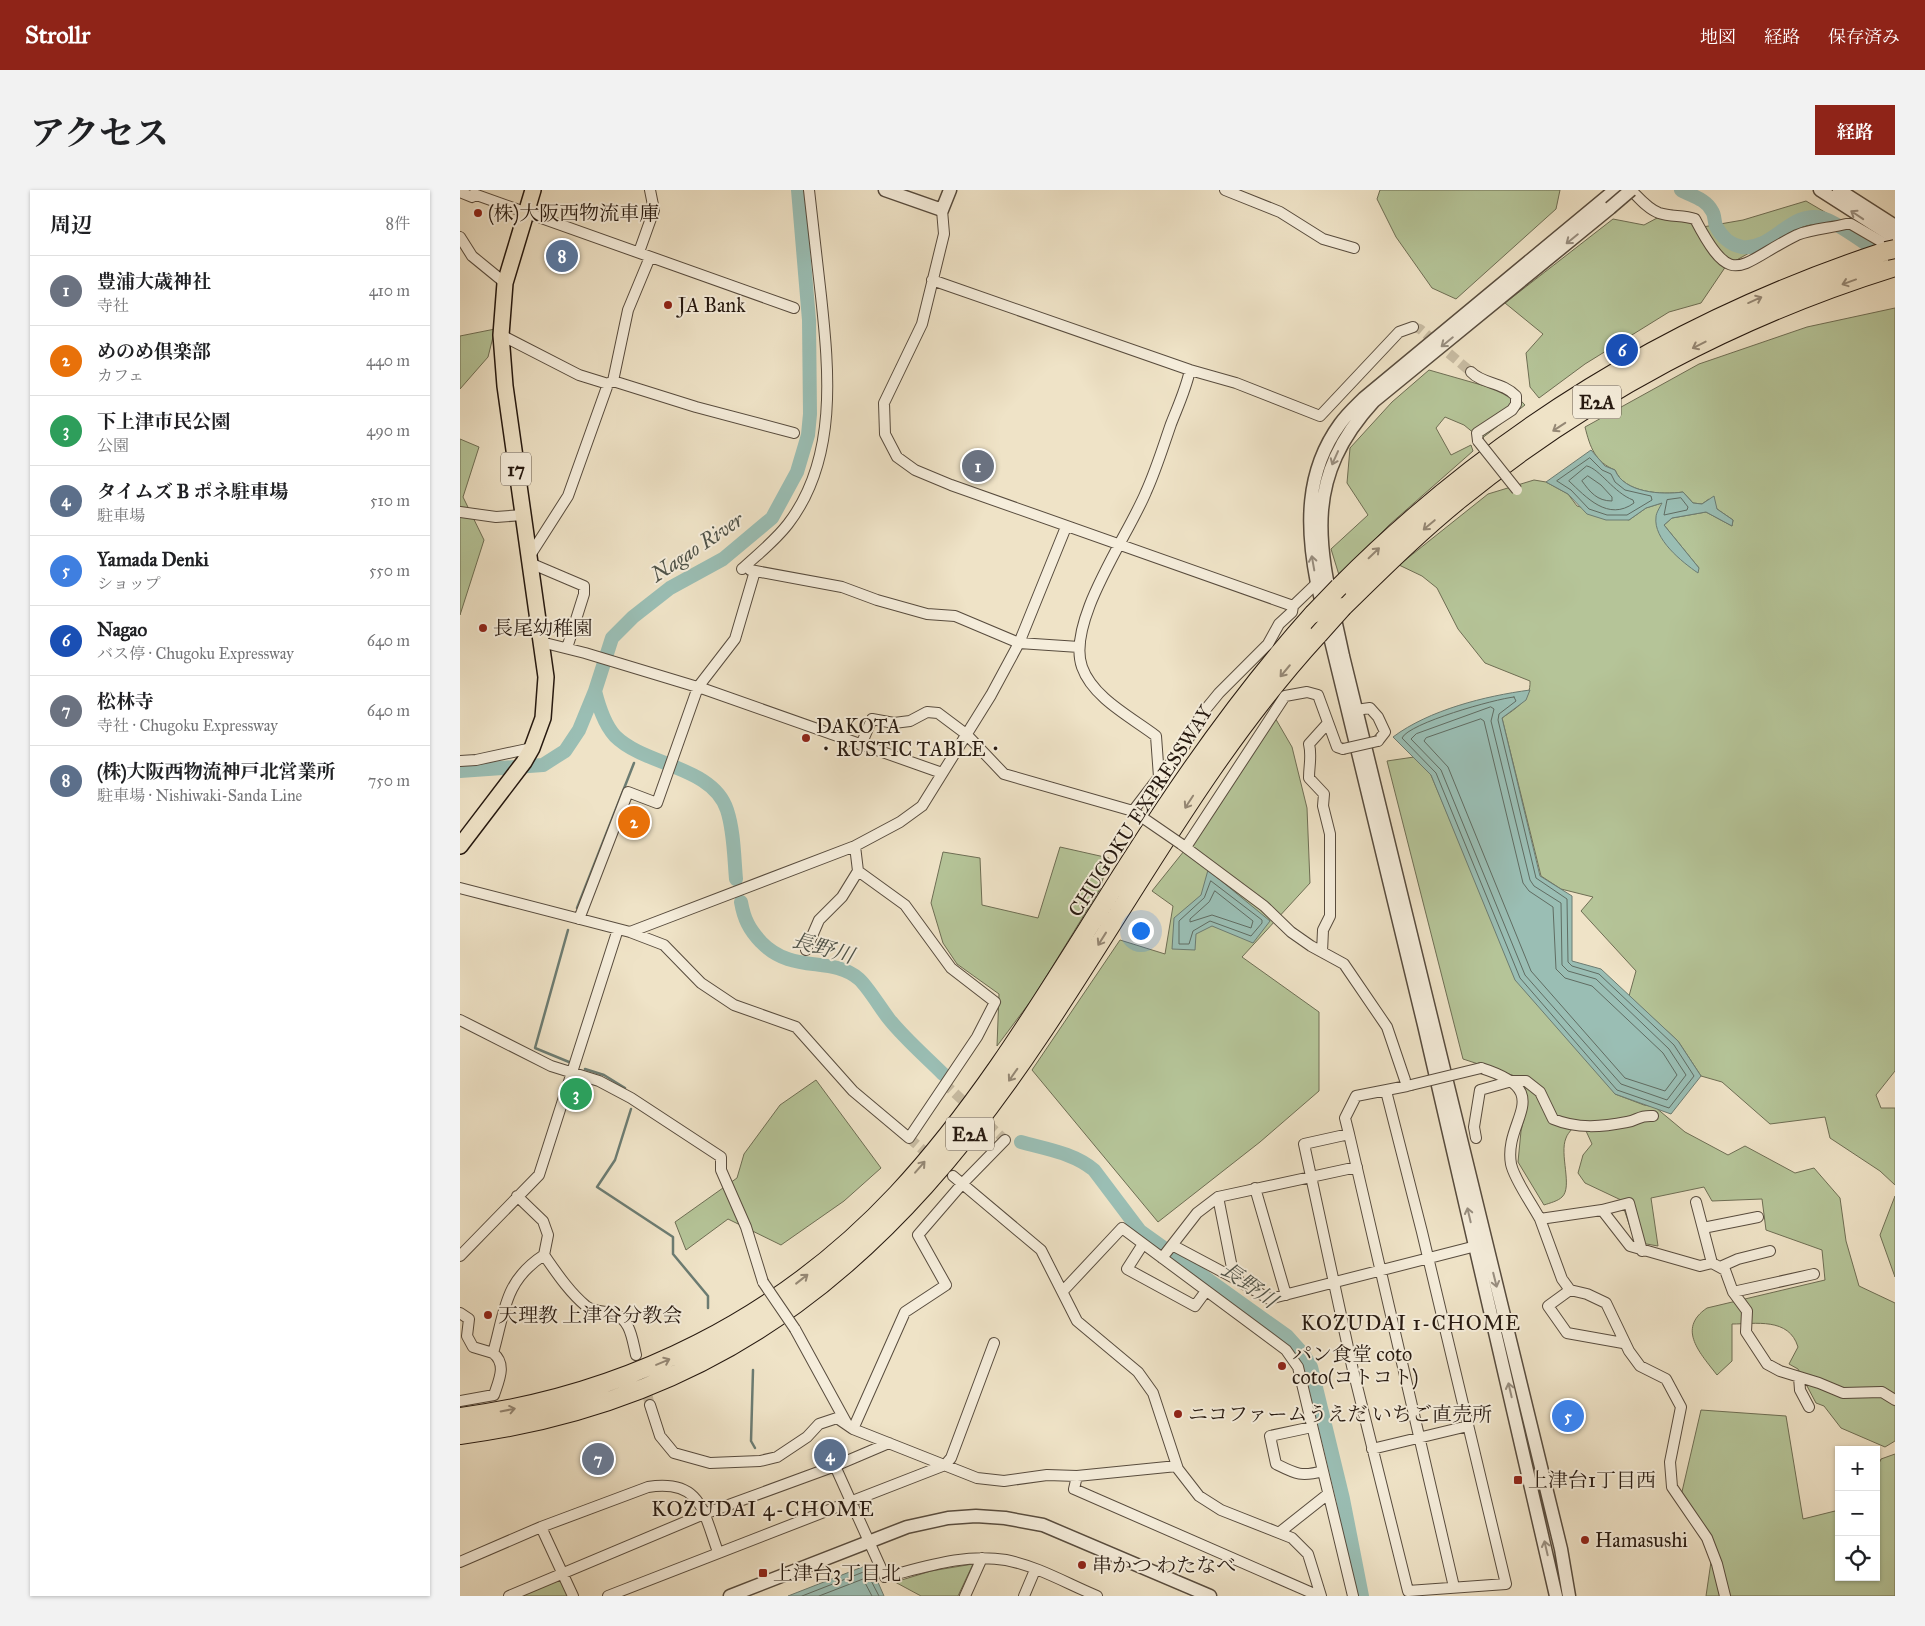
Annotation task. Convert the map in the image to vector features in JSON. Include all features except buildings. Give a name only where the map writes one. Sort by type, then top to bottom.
[{"type":"highway","name":"CHUGOKU EXPRESSWAY","points":[[460,1418],[544,1403],[635,1374],[678,1355],[758,1310],[831,1256],[865,1226],[932,1154],[993,1075],[1192,766],[1259,677],[1313,614],[1375,551],[1449,486],[1575,396],[1707,322],[1806,278],[1893,247]]},
{"type":"highway","name":"CHUGOKU EXPRESSWAY","points":[[460,1435],[548,1420],[638,1391],[682,1372],[725,1350],[788,1310],[841,1270],[877,1238],[946,1164],[1007,1084],[1075,982],[1206,775],[1273,687],[1343,607],[1423,530],[1460,499],[1541,438],[1586,409],[1713,338],[1810,296],[1895,267]]},
{"type":"main road","name":"17","points":[[460,846],[532,748],[538,735],[545,702],[546,677],[505,386],[501,335],[505,283],[533,190]]},
{"type":"street","points":[[639,252],[654,210],[650,190]]},
{"type":"street","points":[[809,190],[828,365],[827,413],[814,470],[802,501],[789,522],[774,540],[742,569],[842,587],[877,600],[927,614],[954,616],[1019,643],[1079,647]]},
{"type":"street","points":[[885,190],[942,210]]},
{"type":"street","points":[[950,190],[942,210],[944,234],[922,324],[884,403],[885,434],[897,457],[915,470],[951,485],[1293,606]]},
{"type":"street","points":[[1225,190],[1280,212],[1324,239],[1354,248]]},
{"type":"street","points":[[1569,1596],[1561,1549],[1356,710],[1320,543],[1320,516],[1324,491],[1333,461],[1344,439],[1374,401],[1607,203],[1615,190]]},
{"type":"street","points":[[1556,1596],[1476,1246],[1317,583],[1310,548],[1309,514],[1319,468],[1340,424],[1364,398],[1607,203],[1631,190],[1651,209],[1660,214],[1685,215],[1695,219],[1710,248],[1719,259],[1731,266],[1738,267],[1800,234],[1846,224],[1851,224],[1893,247]]},
{"type":"street","points":[[1820,190],[1893,247]]},
{"type":"street","points":[[1839,190],[1895,226]]},
{"type":"street","points":[[460,192],[472,197],[474,194],[526,211],[794,308]]},
{"type":"street","points":[[460,237],[472,256],[505,283]]},
{"type":"street","points":[[566,648],[584,594],[584,586],[529,560],[568,496],[611,382],[628,310],[650,256]]},
{"type":"street","points":[[932,280],[1190,370],[1236,383],[1320,416],[1399,332],[1413,327]]},
{"type":"street","points":[[501,335],[579,375],[611,382],[794,433]]},
{"type":"street","points":[[1158,777],[1156,736],[1108,701],[1088,681],[1082,666],[1079,647],[1087,608],[1121,546],[1146,492],[1190,370]]},
{"type":"street","points":[[1471,372],[1475,377],[1493,381],[1510,389],[1516,396],[1516,404],[1512,410],[1477,433],[1478,441],[1517,490]]},
{"type":"street","points":[[460,512],[496,516],[523,515]]},
{"type":"street","points":[[630,932],[855,846],[900,822],[922,806],[991,695],[1019,643],[1066,527]]},
{"type":"street","points":[[579,919],[628,792],[657,803],[698,687],[735,639],[755,571]]},
{"type":"street","points":[[1132,811],[1184,747],[1201,715],[1219,693],[1268,644],[1279,624],[1292,612],[1293,606],[1317,583]]},
{"type":"street","points":[[541,642],[585,652],[698,687],[942,773]]},
{"type":"street","points":[[1184,846],[1284,696],[1308,692],[1318,695],[1327,724],[1334,735],[1337,746],[1343,749],[1378,741],[1385,732],[1378,717],[1370,708],[1356,710]]},
{"type":"street","points":[[862,746],[872,720],[894,723],[910,722],[927,712],[938,713],[966,734],[1004,774],[1132,811],[1184,846],[1264,906],[1291,932],[1344,964],[1387,1026],[1409,1085]]},
{"type":"street","points":[[1322,952],[1322,930],[1330,916],[1330,834],[1323,806],[1324,794],[1309,778],[1308,766],[1312,758],[1309,744],[1327,724]]},
{"type":"street","points":[[460,761],[476,760],[532,748]]},
{"type":"street","points":[[806,950],[819,920],[842,897],[858,871],[855,846]]},
{"type":"street","points":[[460,888],[630,932],[664,945],[701,983],[734,1005],[796,1027],[853,1092],[909,1138],[977,1037],[995,1002],[951,968],[905,905],[858,871]]},
{"type":"street","points":[[462,1252],[539,1175],[618,929]]},
{"type":"street","points":[[460,1020],[550,1066],[599,1081],[631,1098],[721,1157],[721,1170],[746,1227],[763,1282],[795,1328],[851,1428]]},
{"type":"street","points":[[1454,1587],[1345,1118],[1356,1096],[1386,1091],[1482,1068],[1504,1076],[1518,1087],[1522,1107],[1513,1138],[1511,1163],[1540,1219],[1562,1279],[1570,1290],[1587,1294],[1606,1304],[1623,1343],[1640,1366],[1666,1379],[1681,1407],[1670,1462],[1672,1487],[1707,1538],[1718,1564],[1725,1596]]},
{"type":"street","points":[[1476,1138],[1474,1127],[1480,1090],[1512,1081],[1526,1080],[1540,1092],[1553,1119],[1568,1125],[1596,1126],[1630,1122],[1640,1116],[1653,1116]]},
{"type":"street","points":[[1349,1134],[1304,1144],[1372,1450],[1408,1594],[1454,1587],[1506,1584],[1386,1091]]},
{"type":"street","points":[[851,1428],[905,1312],[946,1285],[918,1236],[962,1184],[1005,1140]]},
{"type":"street","points":[[1162,1258],[1197,1213],[1218,1197],[1357,1167]]},
{"type":"street","points":[[953,1176],[1041,1250],[1077,1321],[1138,1372],[1153,1393],[1178,1466],[1199,1496],[1221,1510],[1292,1538],[1308,1554],[1320,1596]]},
{"type":"street","points":[[1256,1188],[1286,1295]]},
{"type":"street","points":[[494,1353],[503,1318],[505,1300],[522,1271],[544,1255],[548,1235],[543,1221],[517,1196]]},
{"type":"street","points":[[1218,1197],[1234,1278]]},
{"type":"street","points":[[1696,1202],[1716,1265],[1725,1270],[1733,1292],[1747,1311],[1746,1332],[1767,1364],[1780,1372],[1843,1393],[1882,1392],[1895,1400]]},
{"type":"street","points":[[1540,1219],[1602,1210],[1629,1203],[1642,1251]]},
{"type":"street","points":[[1602,1210],[1630,1246],[1642,1251],[1700,1266],[1716,1265],[1770,1251]]},
{"type":"street","points":[[1703,1228],[1758,1217]]},
{"type":"street","points":[[1063,1291],[1122,1228],[1286,1350],[1298,1367],[1353,1596]]},
{"type":"street","points":[[1144,1244],[1127,1269],[1195,1306],[1206,1291]]},
{"type":"street","points":[[1172,1245],[1270,1299],[1476,1246]]},
{"type":"street","points":[[544,1255],[565,1283],[587,1306],[599,1312],[613,1313],[624,1319],[629,1326],[636,1355]]},
{"type":"street","points":[[1733,1292],[1814,1274]]},
{"type":"street","points":[[1570,1290],[1548,1306],[1567,1333],[1623,1343]]},
{"type":"street","points":[[460,1313],[469,1319],[467,1336],[473,1347],[494,1353],[499,1358],[501,1372],[494,1395],[460,1401]]},
{"type":"street","points":[[608,1596],[945,1465],[950,1458],[994,1343]]},
{"type":"street","points":[[1799,1377],[1800,1390],[1809,1407]]},
{"type":"street","points":[[650,1405],[660,1436],[674,1453],[710,1462],[760,1461],[777,1457],[807,1438],[819,1424],[837,1418],[851,1428],[977,1478],[1004,1480],[1047,1475],[1077,1476],[1178,1466]]},
{"type":"street","points":[[1372,1450],[1468,1426]]},
{"type":"street","points":[[1312,1428],[1270,1436],[1276,1464],[1296,1474],[1306,1476],[1323,1471]]},
{"type":"street","points":[[509,1596],[562,1572],[704,1514],[835,1466],[889,1443]]},
{"type":"street","points":[[835,1466],[885,1577],[957,1560],[982,1558],[1008,1561],[1035,1570],[1074,1592],[1096,1596]]},
{"type":"street","points":[[1077,1476],[1074,1489],[1320,1596]]},
{"type":"street","points":[[460,1562],[541,1527],[648,1487],[663,1485],[677,1486],[692,1492],[704,1514],[718,1552]]},
{"type":"street","points":[[1280,1532],[1328,1494]]},
{"type":"street","points":[[730,1596],[907,1527],[948,1518],[976,1516],[1018,1520],[1058,1530],[1210,1596]]},
{"type":"street","points":[[541,1527],[573,1596]]},
{"type":"street","points":[[965,1596],[982,1558]]},
{"type":"street","points":[[1024,1596],[1035,1570]]},
{"type":"street","points":[[1176,1596],[1181,1584]]},
{"type":"green space","points":[[1380,190],[1560,190],[1556,209],[1456,299],[1432,288],[1396,237],[1377,199]]},
{"type":"green space","points":[[1806,201],[1835,218],[1790,230],[1726,266],[1701,303],[1669,312],[1585,364],[1539,398],[1530,387],[1526,353],[1543,334],[1505,303],[1613,219],[1644,225],[1672,210],[1694,222],[1697,228],[1743,220]]},
{"type":"green space","points":[[1895,308],[1895,1071],[1876,1095],[1881,1108],[1895,1108],[1895,1185],[1880,1171],[1830,1138],[1825,1117],[1770,1124],[1722,1082],[1701,1076],[1678,1041],[1629,996],[1636,971],[1581,911],[1593,897],[1561,889],[1541,876],[1502,718],[1522,703],[1530,688],[1530,681],[1485,663],[1458,629],[1437,588],[1422,576],[1399,565],[1488,494],[1534,480],[1546,482],[1568,494],[1577,506],[1629,520],[1646,508],[1662,503],[1660,535],[1690,567],[1699,568],[1664,525],[1672,518],[1706,512],[1732,526],[1733,520],[1717,509],[1709,499],[1702,504],[1693,503],[1683,492],[1645,491],[1626,484],[1615,470],[1603,463],[1594,453],[1585,427],[1699,364],[1807,327]]},
{"type":"green space","points":[[495,329],[488,357],[460,389],[460,336]]},
{"type":"green space","points":[[1429,370],[1492,388],[1504,383],[1525,405],[1481,439],[1464,425],[1445,417],[1436,428],[1451,455],[1471,445],[1473,451],[1389,525],[1339,575],[1331,549],[1368,515],[1347,483],[1350,448],[1392,402]]},
{"type":"green space","points":[[460,439],[479,447],[463,497],[484,540],[460,615]]},
{"type":"green space","points":[[1274,716],[1292,747],[1307,808],[1310,883],[1242,957],[1319,1012],[1319,1091],[1260,1142],[1158,1222],[1032,1070],[1120,940],[1165,954],[1173,906],[1152,891],[1216,811]]},
{"type":"green space","points":[[1414,757],[1431,775],[1466,858],[1615,1094],[1655,1107],[1685,1132],[1728,1155],[1745,1146],[1795,1173],[1814,1168],[1840,1198],[1846,1241],[1859,1286],[1895,1303],[1895,1441],[1885,1447],[1841,1428],[1824,1406],[1816,1403],[1798,1369],[1789,1364],[1798,1347],[1794,1337],[1779,1327],[1761,1323],[1732,1324],[1732,1361],[1717,1375],[1704,1359],[1694,1342],[1693,1324],[1698,1316],[1707,1308],[1825,1280],[1822,1250],[1766,1230],[1762,1199],[1712,1201],[1704,1187],[1651,1198],[1658,1246],[1635,1242],[1621,1200],[1585,1183],[1578,1173],[1583,1155],[1592,1144],[1581,1120],[1568,1133],[1564,1145],[1565,1192],[1558,1200],[1544,1205],[1518,1162],[1521,1131],[1527,1105],[1515,1076],[1463,1059],[1387,761]]},
{"type":"green space","points":[[1060,847],[1109,858],[1100,889],[1033,998],[997,1046],[999,994],[957,964],[943,943],[931,903],[943,852],[980,858],[982,905],[1038,918]]},
{"type":"green space","points":[[816,1080],[881,1168],[844,1201],[781,1245],[728,1219],[686,1250],[675,1222],[737,1178],[744,1154],[780,1105]]},
{"type":"green space","points":[[1895,1196],[1895,1277],[1880,1235]]},
{"type":"green space","points":[[1701,1410],[1786,1416],[1803,1519],[1835,1511],[1835,1581],[1880,1581],[1880,1461],[1881,1459],[1895,1454],[1895,1596],[1706,1596],[1713,1548],[1681,1496]]},
{"type":"green space","points":[[973,1564],[958,1596],[921,1596],[895,1582],[931,1571]]},
{"type":"green space","points":[[561,1578],[568,1596],[521,1596]]},
{"type":"water","points":[[1591,450],[1605,466],[1615,470],[1626,484],[1635,488],[1665,493],[1683,492],[1693,503],[1702,504],[1714,496],[1717,509],[1733,520],[1732,526],[1706,512],[1672,518],[1664,525],[1699,568],[1698,573],[1684,563],[1670,549],[1659,533],[1656,517],[1662,503],[1646,508],[1629,520],[1606,520],[1587,514],[1568,494],[1546,482]]},
{"type":"water","points":[[1530,690],[1526,700],[1502,718],[1540,876],[1572,896],[1572,961],[1601,969],[1678,1041],[1701,1076],[1671,1114],[1615,1094],[1515,980],[1431,775],[1393,737],[1407,727],[1440,712],[1476,700]]},
{"type":"water","points":[[1208,870],[1270,921],[1253,943],[1212,926],[1196,934],[1195,950],[1172,949],[1174,918],[1201,895]]},
{"type":"water","points":[[870,1564],[884,1596],[788,1596]]},
{"type":"waterway","name":"Nagao River","points":[[460,771],[543,765],[565,751],[579,730],[595,691],[612,638],[633,617],[670,588],[723,559],[772,518],[797,472],[808,435],[810,414],[809,320],[798,190]]},
{"type":"waterway","points":[[1681,190],[1706,204],[1713,213],[1720,233],[1726,240],[1738,246],[1753,247],[1763,243],[1791,225],[1811,217],[1822,218],[1834,223],[1868,245]]},
{"type":"waterway","name":"長野川","points":[[595,691],[605,721],[615,736],[643,754],[693,775],[708,784],[719,795],[727,810],[731,827],[736,879]]},
{"type":"waterway","points":[[577,908],[634,763]]},
{"type":"waterway","name":"長野川","points":[[741,902],[745,919],[753,933],[773,952],[799,962],[836,968],[848,972],[859,979],[895,1026],[943,1074]]},
{"type":"waterway","points":[[568,930],[535,1048],[569,1062]]},
{"type":"waterway","points":[[585,1069],[604,1075],[625,1088]]},
{"type":"waterway","points":[[631,1109],[615,1160],[597,1187],[673,1237],[673,1254],[708,1296],[708,1308]]},
{"type":"waterway","name":"長野川","points":[[1021,1142],[1050,1149],[1078,1159],[1094,1170],[1140,1231],[1287,1336],[1304,1355],[1311,1367],[1343,1499],[1362,1596]]},
{"type":"waterway","points":[[753,1370],[751,1441],[755,1448]]},
{"type":"tunnel","points":[[1413,327],[1420,329],[1471,372]]},
{"type":"tunnel","points":[[944,1083],[1005,1140]]},
{"type":"tunnel","points":[[909,1138],[953,1176]]},
{"type":"tunnel","points":[[639,1365],[650,1405]]},
{"type":"place","name":"(株)大阪西物流車庫","points":[[478,213]]},
{"type":"place","name":"(株)大阪西物流神戸北営業所","points":[[562,256]]},
{"type":"place","name":"JA Bank","points":[[668,305]]},
{"type":"place","name":"Nagao","points":[[1622,350]]},
{"type":"place","name":"豊浦大歳神社","points":[[978,466]]},
{"type":"place","name":"長尾幼稚園","points":[[483,628]]},
{"type":"place","name":"DAKOTA ・RUSTIC TABLE・","points":[[806,738]]},
{"type":"place","name":"めのめ倶楽部","points":[[634,822]]},
{"type":"place","name":"下上津市民公園","points":[[576,1094]]},
{"type":"place","name":"天理教 上津谷分教会","points":[[488,1315]]},
{"type":"place","name":"パン食堂 coto coto(コトコト)","points":[[1282,1366]]},
{"type":"place","name":"ニコファームうえだ いちご直売所","points":[[1178,1414]]},
{"type":"place","name":"Yamada Denki","points":[[1568,1416]]},
{"type":"place","name":"タイムズ B ポネ駐車場","points":[[830,1455]]},
{"type":"place","name":"松林寺","points":[[598,1459]]},
{"type":"place","name":"上津台1丁目西","points":[[1518,1480]]},
{"type":"place","name":"Hamasushi","points":[[1585,1540]]},
{"type":"place","name":"串かつ わたなべ","points":[[1082,1565]]},
{"type":"place","name":"上津台3丁目北","points":[[763,1573]]},
{"type":"district","name":"KOZUDAI 1-CHOME","points":[[1411,1323]]},
{"type":"district","name":"KOZUDAI 4-CHOME","points":[[763,1509]]}]
